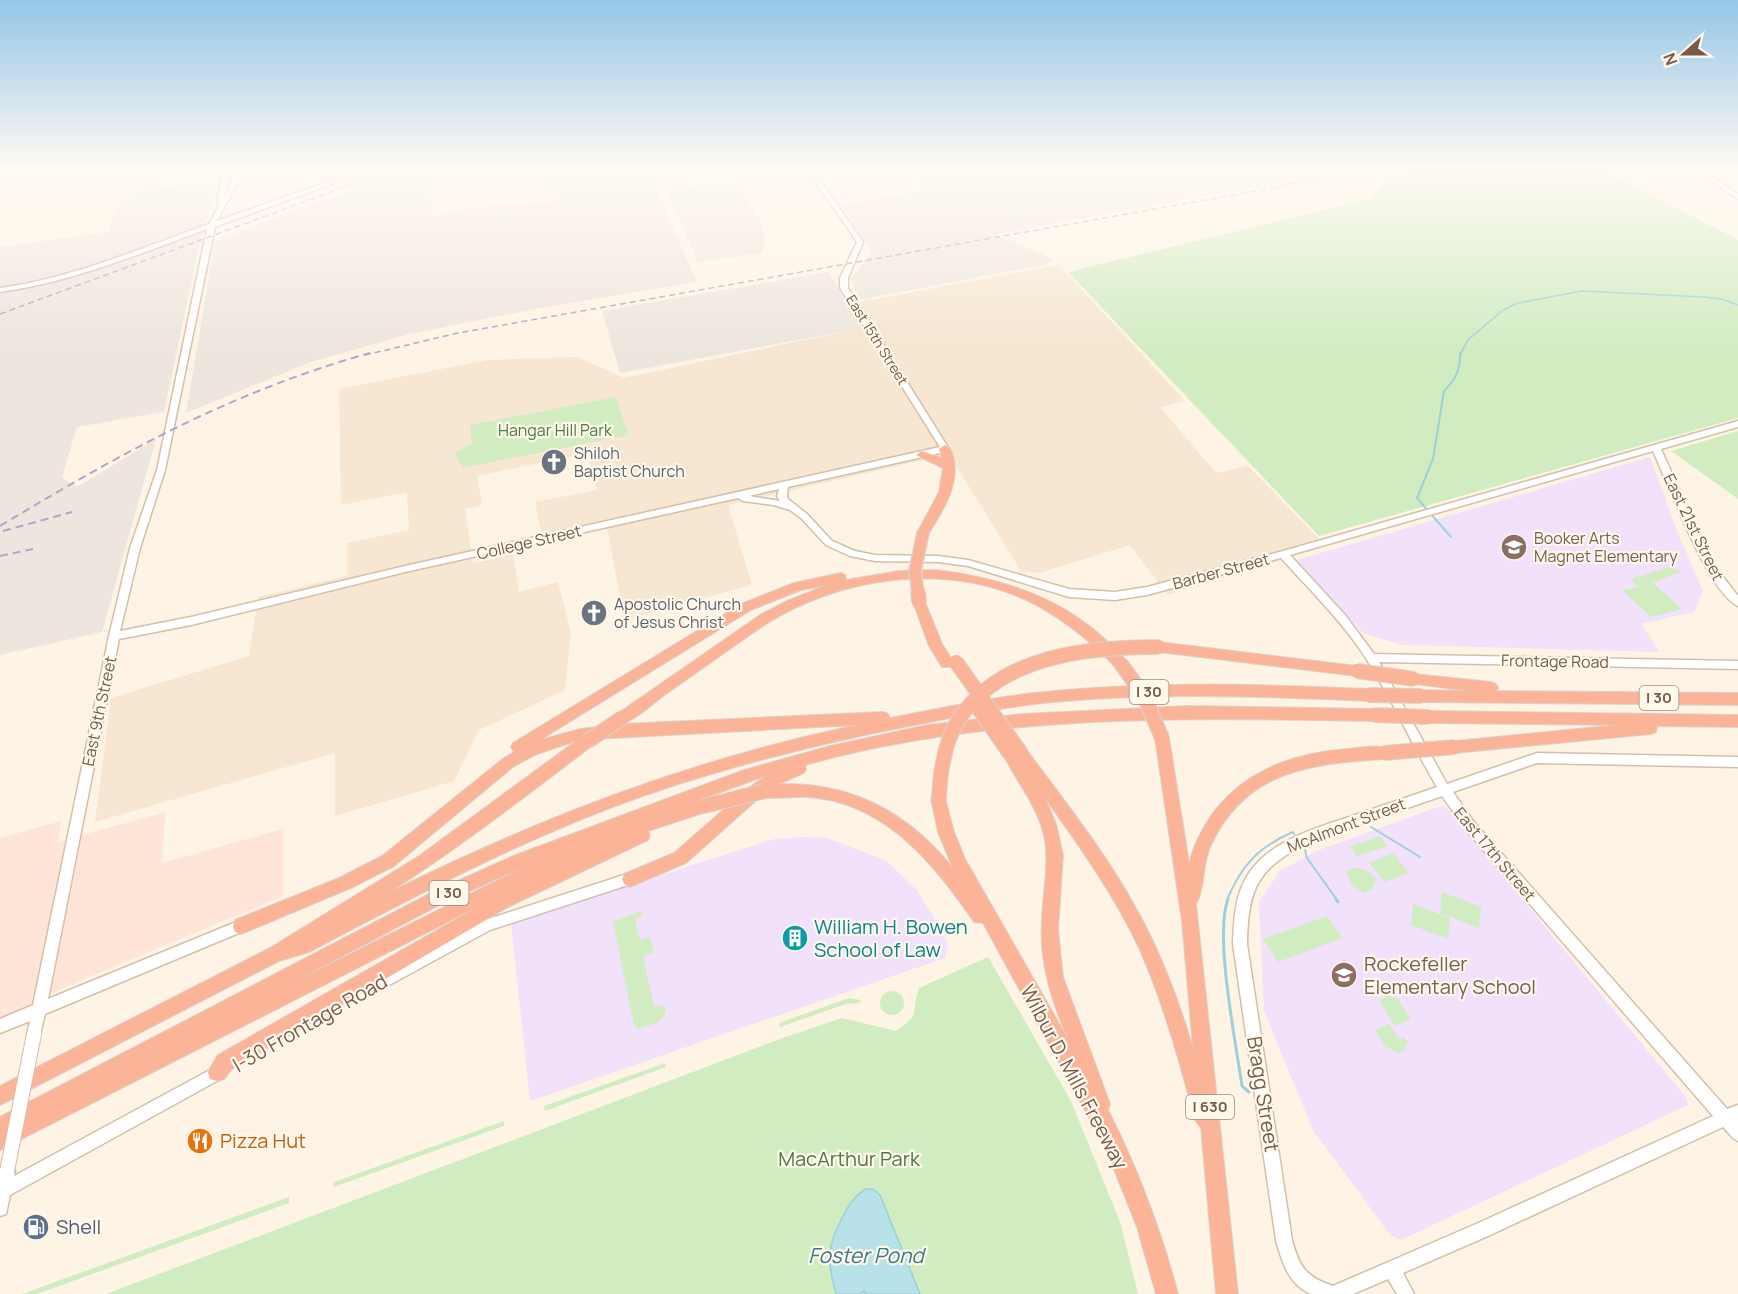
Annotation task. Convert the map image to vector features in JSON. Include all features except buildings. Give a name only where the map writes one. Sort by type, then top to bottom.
[{"type":"highway","points":[[945,449],[951,468],[948,488],[923,532],[915,571],[920,602],[929,628],[951,663],[1016,753],[1098,859],[1145,943],[1178,1024],[1212,1145]]},
{"type":"highway","points":[[922,455],[934,458],[951,468]]},
{"type":"highway","points":[[276,954],[306,932],[376,893],[413,868],[588,741],[776,612],[811,595],[861,580],[923,573],[958,576],[996,585],[1027,596],[1068,618],[1097,640],[1121,664],[1144,696],[1162,738],[1190,921]]},
{"type":"highway","points":[[442,817],[481,778],[524,743],[713,626],[762,599],[799,586],[847,577],[861,580]]},
{"type":"highway","points":[[1012,963],[952,847],[940,814],[940,776],[958,720],[970,704],[991,687],[1030,666],[1082,650],[1114,646],[1159,647],[1579,699]]},
{"type":"highway","name":"I 30","points":[[0,1127],[435,899],[519,861],[744,776],[930,724],[1048,697],[1122,692],[1579,699],[1738,699]]},
{"type":"highway","name":"I 30","points":[[0,1096],[276,954],[303,946],[479,856],[648,787],[768,752],[930,724],[1187,712],[1736,721]]},
{"type":"highway","points":[[1190,921],[1197,856],[1208,831],[1229,803],[1275,770],[1304,761],[1736,721]]},
{"type":"highway","points":[[241,926],[367,873],[399,854],[480,783],[524,751],[548,741],[570,736],[624,731],[930,724]]},
{"type":"highway","points":[[630,879],[680,858],[751,795],[772,780],[810,764],[930,724]]},
{"type":"highway","points":[[1016,753],[1045,812],[1052,840],[1055,869],[1048,935],[1052,968],[1062,1007],[1078,1042],[1122,1162]]},
{"type":"highway","points":[[0,1140],[538,868],[636,828],[704,806],[765,791],[792,788],[823,791],[850,798],[880,812],[913,836],[942,867],[971,902],[1012,963]]},
{"type":"highway","points":[[217,1072],[225,1062],[502,902],[704,806]]},
{"type":"highway","name":"I 630","points":[[1190,921],[1227,1294]]},
{"type":"highway","name":"Wilbur D. Mills Freeway","points":[[1012,963],[1102,1118],[1149,1232],[1167,1294]]},
{"type":"main road","points":[[0,290],[55,281],[207,228]]},
{"type":"main road","name":"East 9th Street","points":[[0,1208],[114,636],[135,548],[161,470],[211,228]]},
{"type":"main road","points":[[207,250],[221,228]]},
{"type":"main road","name":"East 15th Street","points":[[851,228],[860,242],[844,278],[844,288],[945,449]]},
{"type":"main road","points":[[178,239],[202,237],[207,250]]},
{"type":"main road","name":"Barber Street","points":[[784,486],[783,498],[794,509],[810,522],[829,543],[853,554],[875,558],[938,559],[968,563],[1008,573],[1054,589],[1087,595],[1115,596],[1147,591],[1283,554],[1738,424]]},
{"type":"main road","name":"East 21st Street","points":[[1656,447],[1708,564],[1738,602]]},
{"type":"main road","name":"College Street","points":[[114,636],[191,621],[405,569],[945,449]]},
{"type":"main road","points":[[770,489],[774,502]]},
{"type":"main road","name":"Barber Street","points":[[737,497],[774,502],[794,509]]},
{"type":"main road","name":"East 17th Street","points":[[1283,554],[1338,614],[1371,658],[1443,789],[1470,826],[1731,1114],[1738,1133]]},
{"type":"main road","name":"Frontage Road","points":[[1371,658],[1738,665]]},
{"type":"main road","points":[[1443,789],[1537,758],[1738,762]]},
{"type":"main road","name":"McAlmont Street","points":[[1256,873],[1273,855],[1300,841],[1443,789]]},
{"type":"main road","name":"Bragg Street","points":[[1256,873],[1244,897],[1240,944],[1284,1240],[1289,1262],[1296,1275],[1308,1285],[1333,1294],[1482,1230],[1731,1114]]},
{"type":"main road","name":"I-30 Frontage Road","points":[[2,1191],[217,1072],[228,1070],[350,999],[486,925],[630,879]]},
{"type":"main road","points":[[0,1026],[241,926]]},
{"type":"main road","points":[[1391,1268],[1406,1294]]},
{"type":"shaded area","points":[[110,228],[204,228],[164,412],[77,427],[62,477],[77,487],[156,439],[102,632],[0,655],[0,247],[108,232]]},
{"type":"shaded area","points":[[248,228],[673,228],[697,282],[524,311],[406,335],[311,362],[186,413],[215,242]]},
{"type":"shaded area","points":[[683,228],[763,228],[765,236],[761,253],[698,262]]},
{"type":"shaded area","points":[[856,228],[1026,228],[995,234],[1053,259],[1047,264],[859,300],[851,279],[872,252]]},
{"type":"shaded area","points":[[1059,265],[1185,401],[1160,407],[1216,473],[1248,466],[1326,546],[1168,595],[1130,545],[1039,573],[1021,571],[949,454],[728,505],[752,585],[624,620],[606,521],[542,535],[535,502],[597,490],[587,453],[477,476],[482,505],[465,509],[473,563],[513,554],[519,592],[558,582],[571,633],[565,690],[479,730],[454,781],[335,816],[335,753],[95,822],[111,698],[249,656],[258,597],[347,576],[347,543],[409,530],[407,492],[341,505],[339,389],[487,360],[577,357],[624,378],[861,328],[848,304]]},
{"type":"shaded area","points":[[828,272],[862,328],[620,373],[602,311]]},
{"type":"shaded area","name":"Booker Arts Magnet Elementary","points":[[1650,457],[1678,533],[1703,591],[1694,612],[1641,624],[1660,652],[1402,645],[1363,633],[1297,560]]},
{"type":"shaded area","points":[[1444,805],[1686,1097],[1688,1105],[1401,1240],[1390,1235],[1313,1130],[1264,1011],[1259,902],[1280,871],[1316,851]]},
{"type":"shaded area","points":[[165,812],[162,863],[283,829],[283,896],[70,985],[0,1018],[0,838],[61,821],[58,842]]},
{"type":"shaded area","points":[[827,838],[887,861],[915,888],[935,919],[948,945],[945,958],[530,1101],[511,923],[774,839]]},
{"type":"green space","points":[[1248,228],[1716,228],[1738,240],[1738,418],[1319,536],[1068,272]]},
{"type":"green space","name":"Hangar Hill Park","points":[[616,397],[628,435],[463,468],[455,453],[472,443],[470,425]]},
{"type":"green space","points":[[1738,431],[1738,499],[1671,451]]},
{"type":"green space","points":[[1672,566],[1681,572],[1653,583],[1682,609],[1651,617],[1622,590],[1638,587],[1631,579]]},
{"type":"green space","points":[[1379,836],[1387,845],[1385,847],[1357,856],[1350,847]]},
{"type":"green space","points":[[1393,853],[1409,873],[1385,882],[1369,863]]},
{"type":"green space","points":[[1356,867],[1371,873],[1376,878],[1372,890],[1364,893],[1351,885],[1346,871]]},
{"type":"green space","points":[[1442,892],[1481,907],[1479,928],[1440,913]]},
{"type":"green space","points":[[1413,904],[1450,918],[1448,939],[1411,925]]},
{"type":"green space","points":[[641,911],[644,915],[635,919],[640,940],[650,937],[654,952],[643,956],[654,1007],[663,1005],[666,1008],[660,1020],[638,1029],[634,1025],[613,921]]},
{"type":"green space","points":[[1327,916],[1343,938],[1278,962],[1263,939]]},
{"type":"green space","name":"MacArthur Park","points":[[988,957],[1071,1101],[1120,1222],[1138,1294],[106,1294],[780,1039],[842,1018],[896,1031],[913,1016],[919,988]]},
{"type":"green space","points":[[892,991],[901,994],[904,1003],[901,1012],[892,1015],[883,1012],[880,1003],[883,994]]},
{"type":"green space","points":[[1389,996],[1397,998],[1411,1019],[1395,1026],[1379,1000]]},
{"type":"green space","points":[[849,998],[861,1000],[860,1003],[846,1004],[780,1027],[779,1023]]},
{"type":"green space","points":[[1389,1024],[1399,1039],[1404,1037],[1409,1044],[1405,1045],[1406,1050],[1399,1053],[1386,1047],[1375,1030]]},
{"type":"green space","points":[[665,1063],[666,1067],[545,1111],[544,1106]]},
{"type":"green space","points":[[504,1121],[504,1126],[334,1187],[334,1182]]},
{"type":"green space","points":[[289,1197],[289,1203],[37,1294],[22,1294]]},
{"type":"water","name":"Foster Pond","points":[[866,1189],[873,1189],[880,1195],[920,1294],[866,1294],[864,1291],[860,1294],[836,1294],[831,1273],[831,1245],[853,1200]]},
{"type":"waterway","points":[[1460,355],[1468,340],[1503,310],[1518,303],[1582,291],[1704,297],[1722,299],[1738,305]]},
{"type":"waterway","points":[[1451,537],[1417,498],[1433,459],[1444,391],[1456,374],[1460,353]]},
{"type":"waterway","points":[[1371,827],[1420,857]]},
{"type":"waterway","points":[[1227,900],[1238,877],[1260,851],[1293,832],[1294,834]]},
{"type":"waterway","points":[[1305,850],[1307,858],[1337,900]]},
{"type":"waterway","points":[[1228,899],[1223,937],[1225,963],[1242,1086],[1249,1092]]},
{"type":"railway","points":[[0,314],[232,228]]},
{"type":"railway","points":[[365,355],[458,333],[1046,228]]},
{"type":"railway","points":[[0,526],[90,473],[179,426],[271,386],[370,353]]},
{"type":"railway","points":[[3,531],[72,512]]},
{"type":"railway","points":[[0,556],[33,549]]},
{"type":"place","name":"Shiloh Baptist Church","points":[[554,462]]},
{"type":"place","name":"Booker Arts Magnet Elementary","points":[[1514,547]]},
{"type":"place","name":"Apostolic Church of Jesus Christ","points":[[594,613]]},
{"type":"place","name":"William H. Bowen School of Law","points":[[795,938]]},
{"type":"place","name":"Rockefeller Elementary School","points":[[1344,975]]},
{"type":"place","name":"Pizza Hut","points":[[200,1141]]},
{"type":"place","name":"Shell","points":[[36,1227]]}]
